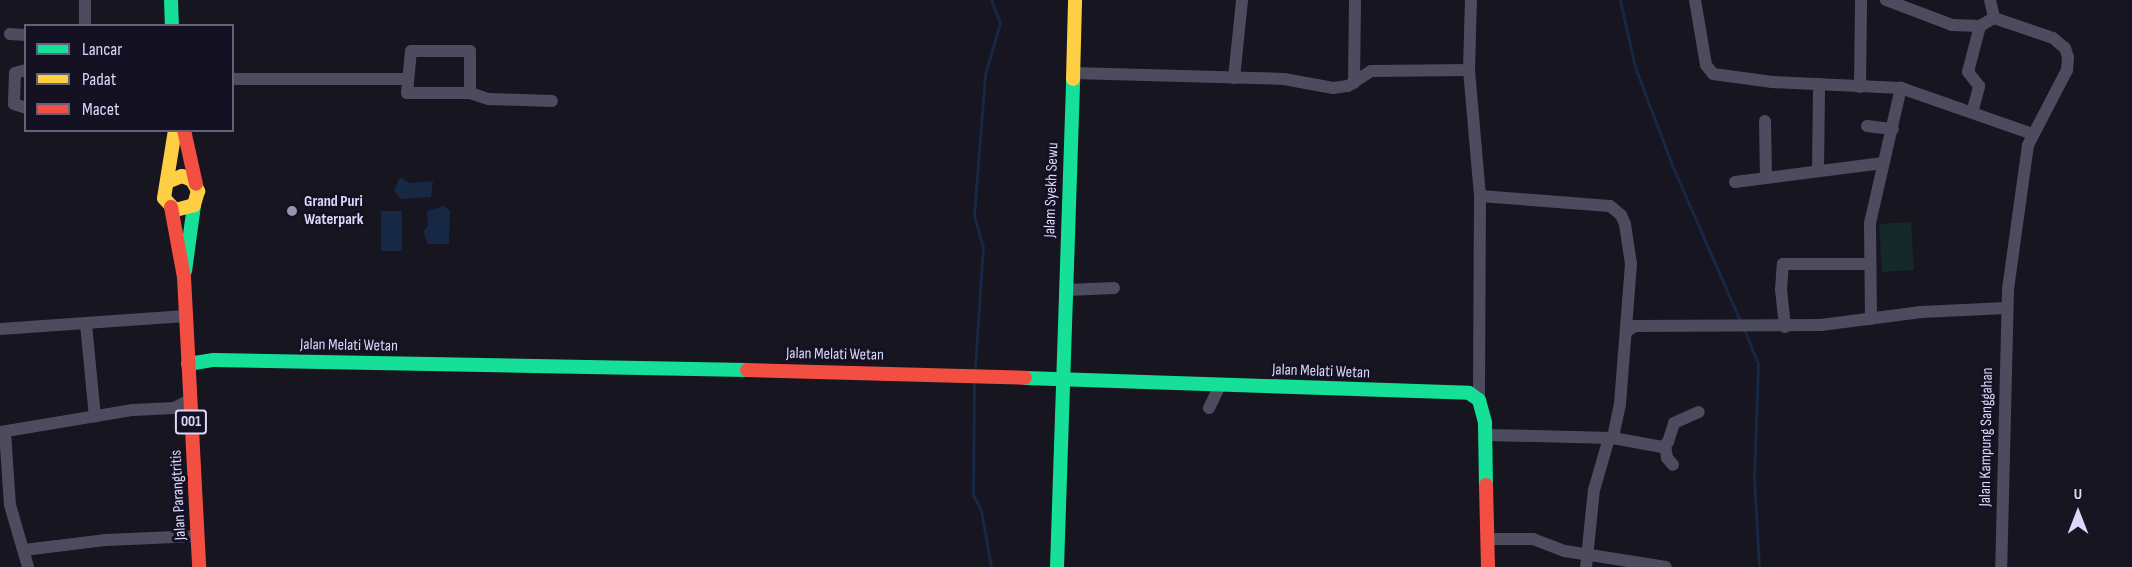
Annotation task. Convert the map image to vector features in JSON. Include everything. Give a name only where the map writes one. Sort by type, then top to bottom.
[{"type":"street","points":[[85,0],[85,24]]},
{"type":"street","points":[[171,0],[172,24]]},
{"type":"street","name":"Jalam Syekh Sewu","points":[[1057,567],[1075,0]]},
{"type":"street","points":[[1234,78],[1242,0]]},
{"type":"street","points":[[1354,83],[1355,0]]},
{"type":"street","points":[[1471,0],[1469,70],[1480,196],[1479,400],[1486,435],[1488,567]]},
{"type":"street","points":[[1695,0],[1706,65],[1713,74],[1819,84],[1901,88],[2032,134],[2067,70],[2065,48],[2053,38],[1994,18],[1980,26],[1943,23],[1886,0]]},
{"type":"street","points":[[1860,87],[1862,0]]},
{"type":"street","points":[[1990,0],[1994,18]]},
{"type":"street","points":[[1972,113],[1979,86],[1968,72],[1980,26]]},
{"type":"street","points":[[10,34],[24,34]]},
{"type":"street","points":[[470,93],[470,51],[411,51],[407,93],[470,93],[489,99],[552,101]]},
{"type":"street","points":[[1073,73],[1284,79],[1333,88],[1354,83],[1371,72],[1469,70]]},
{"type":"street","points":[[24,71],[15,73],[14,104],[24,107]]},
{"type":"street","points":[[234,79],[407,79]]},
{"type":"street","points":[[1818,171],[1819,84]]},
{"type":"street","points":[[1871,319],[1870,223],[1901,88]]},
{"type":"street","points":[[1765,121],[1766,178]]},
{"type":"street","points":[[1866,126],[1893,129]]},
{"type":"street","name":"001","points":[[171,207],[164,198],[175,132]]},
{"type":"street","name":"001","points":[[184,132],[198,195],[194,205]]},
{"type":"street","name":"Jalan Kampung Sanggahan","points":[[2001,567],[2006,308],[2032,134]]},
{"type":"street","points":[[1735,182],[1883,163]]},
{"type":"street","points":[[167,182],[182,176],[196,184]]},
{"type":"street","points":[[1480,196],[1595,203],[1616,210],[1624,224],[1631,253],[1626,332],[1611,438],[1596,481],[1586,567]]},
{"type":"street","points":[[171,207],[180,211],[194,205]]},
{"type":"street","name":"Jalan Parangtritis","points":[[183,277],[194,205]]},
{"type":"street","name":"Jalan Parangtritis","points":[[171,207],[183,277],[199,567]]},
{"type":"street","points":[[1785,327],[1780,290],[1783,264],[1869,264]]},
{"type":"street","points":[[1066,290],[1114,288]]},
{"type":"street","points":[[1626,332],[1635,326],[1785,327],[1928,311],[2006,308]]},
{"type":"street","points":[[0,329],[186,316]]},
{"type":"street","points":[[86,324],[96,417]]},
{"type":"street","name":"Jalan Melati Wetan","points":[[188,364],[214,360],[969,374],[1063,381],[1463,392],[1479,400]]},
{"type":"street","points":[[1209,408],[1220,385]]},
{"type":"street","points":[[28,567],[10,505],[3,432],[96,417],[174,408],[190,400]]},
{"type":"street","points":[[1673,465],[1667,458],[1665,445],[1674,423],[1699,412]]},
{"type":"street","points":[[1486,435],[1611,438],[1665,445]]},
{"type":"street","points":[[24,550],[106,540],[198,536]]},
{"type":"street","points":[[1487,539],[1533,539],[1586,554],[1666,567]]},
{"type":"green space","points":[[1911,222],[1914,270],[1882,272],[1879,224]]},
{"type":"water","points":[[400,177],[410,183],[433,181],[431,197],[400,199],[394,190]]},
{"type":"water","points":[[444,206],[450,211],[449,244],[428,244],[423,232],[428,226],[427,211]]},
{"type":"water","points":[[381,211],[402,211],[402,251],[381,251]]},
{"type":"waterway","points":[[975,367],[983,247],[974,215],[985,74],[1000,23],[991,0]]},
{"type":"waterway","points":[[1620,0],[1635,67],[1672,165],[1741,323]]},
{"type":"waterway","points":[[1744,329],[1758,364],[1754,477],[1759,567]]},
{"type":"waterway","points":[[974,380],[973,495],[981,510],[991,567]]},
{"type":"traffic: fast","points":[[171,0],[172,24]]},
{"type":"traffic: fast","points":[[1057,567],[1073,79]]},
{"type":"traffic: fast","points":[[185,271],[194,205]]},
{"type":"traffic: fast","points":[[188,364],[214,360],[747,370]]},
{"type":"traffic: fast","points":[[1025,378],[1469,393],[1479,400],[1485,423],[1486,485]]},
{"type":"traffic: slow","points":[[1073,79],[1075,0]]},
{"type":"traffic: slow","points":[[167,182],[182,176],[192,180],[198,191],[194,205],[175,210],[164,198],[175,132]]},
{"type":"traffic: jam","points":[[184,132],[196,184]]},
{"type":"traffic: jam","points":[[171,207],[184,277],[199,567]]},
{"type":"traffic: jam","points":[[747,370],[1025,378]]},
{"type":"traffic: jam","points":[[1486,485],[1488,567]]},
{"type":"place","name":"Grand Puri Waterpark","points":[[292,211]]}]
